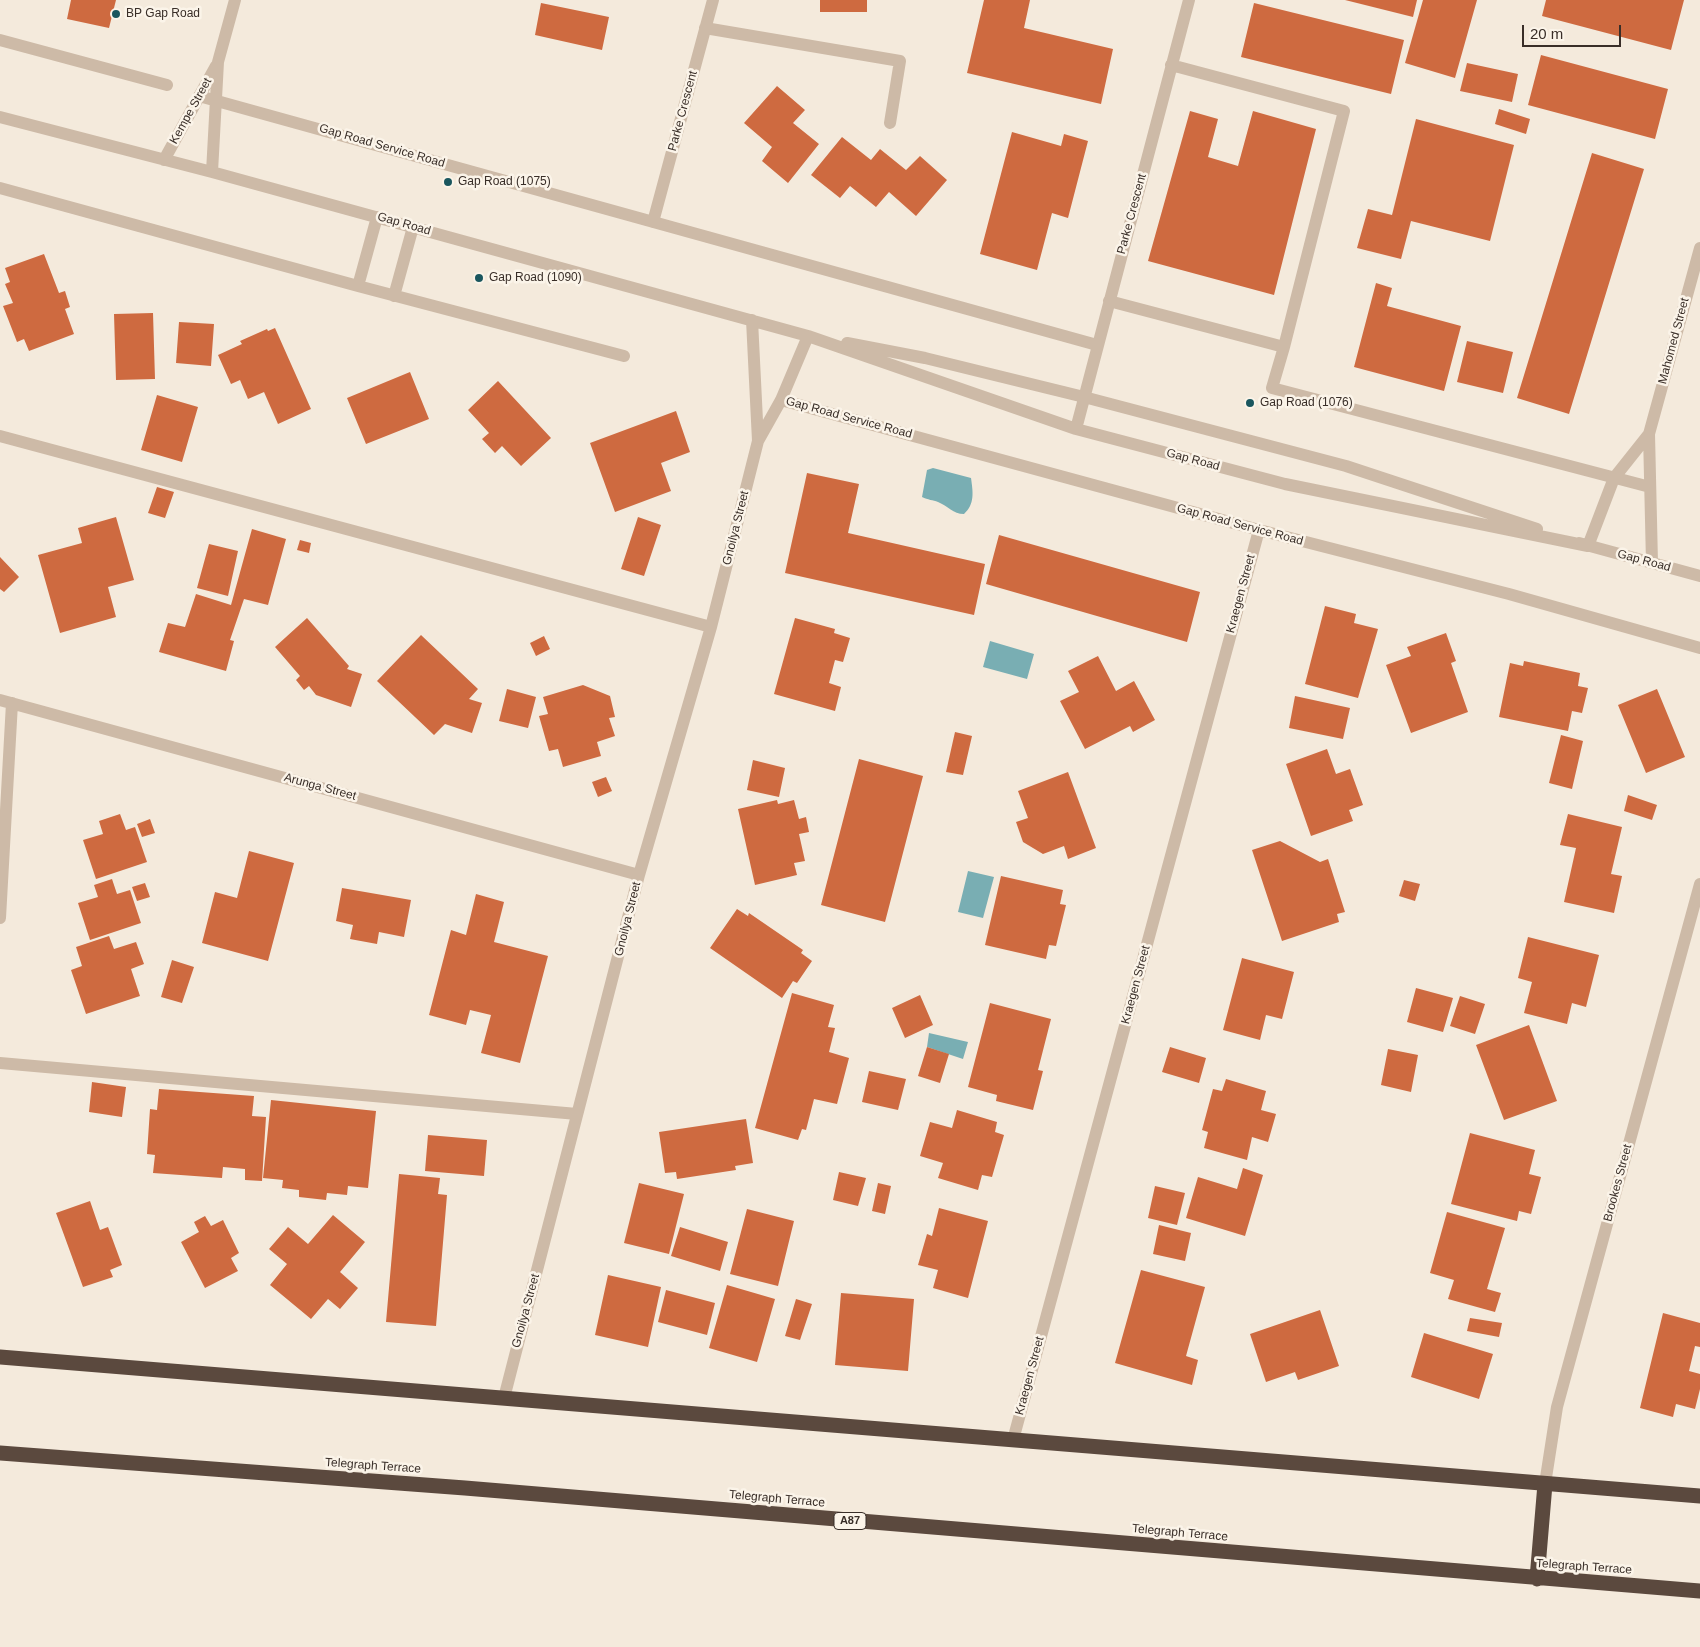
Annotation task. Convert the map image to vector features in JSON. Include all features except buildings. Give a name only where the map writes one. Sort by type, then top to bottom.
[{"type":"highway","points":[[0,1358],[1700,1496]]},
{"type":"highway","name":"Telegraph Terrace","points":[[0,1453],[465,1488],[1537,1579],[1700,1591]]},
{"type":"highway","points":[[1537,1579],[1545,1484]]},
{"type":"street","name":"Kempe Street","points":[[212,172],[218,62],[235,0]]},
{"type":"street","name":"Parke Crescent","points":[[653,222],[713,0]]},
{"type":"street","name":"Parke Crescent","points":[[1076,429],[1096,345],[1189,0]]},
{"type":"street","points":[[705,28],[900,61],[890,123]]},
{"type":"street","points":[[0,40],[167,85]]},
{"type":"street","name":"Kempe Street","points":[[164,160],[218,62]]},
{"type":"street","points":[[1172,65],[1344,111],[1272,388],[1650,487]]},
{"type":"street","name":"Gap Road Service Road","points":[[199,96],[1096,345]]},
{"type":"street","name":"Gap Road","points":[[0,116],[212,172],[808,336],[1076,429],[1286,484],[1588,546],[1700,576]]},
{"type":"street","points":[[0,188],[394,296],[624,356]]},
{"type":"street","points":[[358,286],[377,217]]},
{"type":"street","points":[[394,296],[413,227]]},
{"type":"street","name":"Mahomed Street","points":[[1652,563],[1649,434],[1700,248]]},
{"type":"street","points":[[1109,301],[1284,347]]},
{"type":"street","name":"Gnoilya Street","points":[[752,320],[758,441]]},
{"type":"street","name":"Gap Road","points":[[808,336],[925,358],[1084,397],[1346,466],[1588,546]]},
{"type":"street","name":"Gnoilya Street","points":[[504,1398],[639,875],[711,627],[758,441],[781,400],[808,336]]},
{"type":"street","name":"Gap Road Service Road","points":[[781,400],[1258,530],[1509,594],[1700,648]]},
{"type":"street","name":"Mahomed Street","points":[[1588,546],[1614,478],[1649,434]]},
{"type":"street","points":[[0,436],[711,627]]},
{"type":"street","name":"Kraegen Street","points":[[1013,1440],[1258,530]]},
{"type":"street","points":[[0,918],[6,702]]},
{"type":"street","name":"Arunga Street","points":[[6,702],[639,875]]},
{"type":"street","name":"Brookes Street","points":[[1545,1484],[1557,1407],[1700,884]]},
{"type":"street","points":[[0,1063],[577,1114]]},
{"type":"water","points":[[933,468],[971,478],[972,502],[964,514],[957,513],[938,502],[922,497],[927,470]]},
{"type":"water","points":[[990,641],[1034,654],[1027,679],[983,667]]},
{"type":"water","points":[[968,871],[994,877],[983,918],[958,912]]},
{"type":"water","points":[[929,1033],[968,1042],[963,1059],[927,1047]]},
{"type":"place","name":"BP Gap Road","points":[[116,14]]},
{"type":"place","name":"Gap Road (1075)","points":[[448,182]]},
{"type":"place","name":"Gap Road (1090)","points":[[479,278]]},
{"type":"place","name":"Gap Road (1076)","points":[[1250,403]]}]
